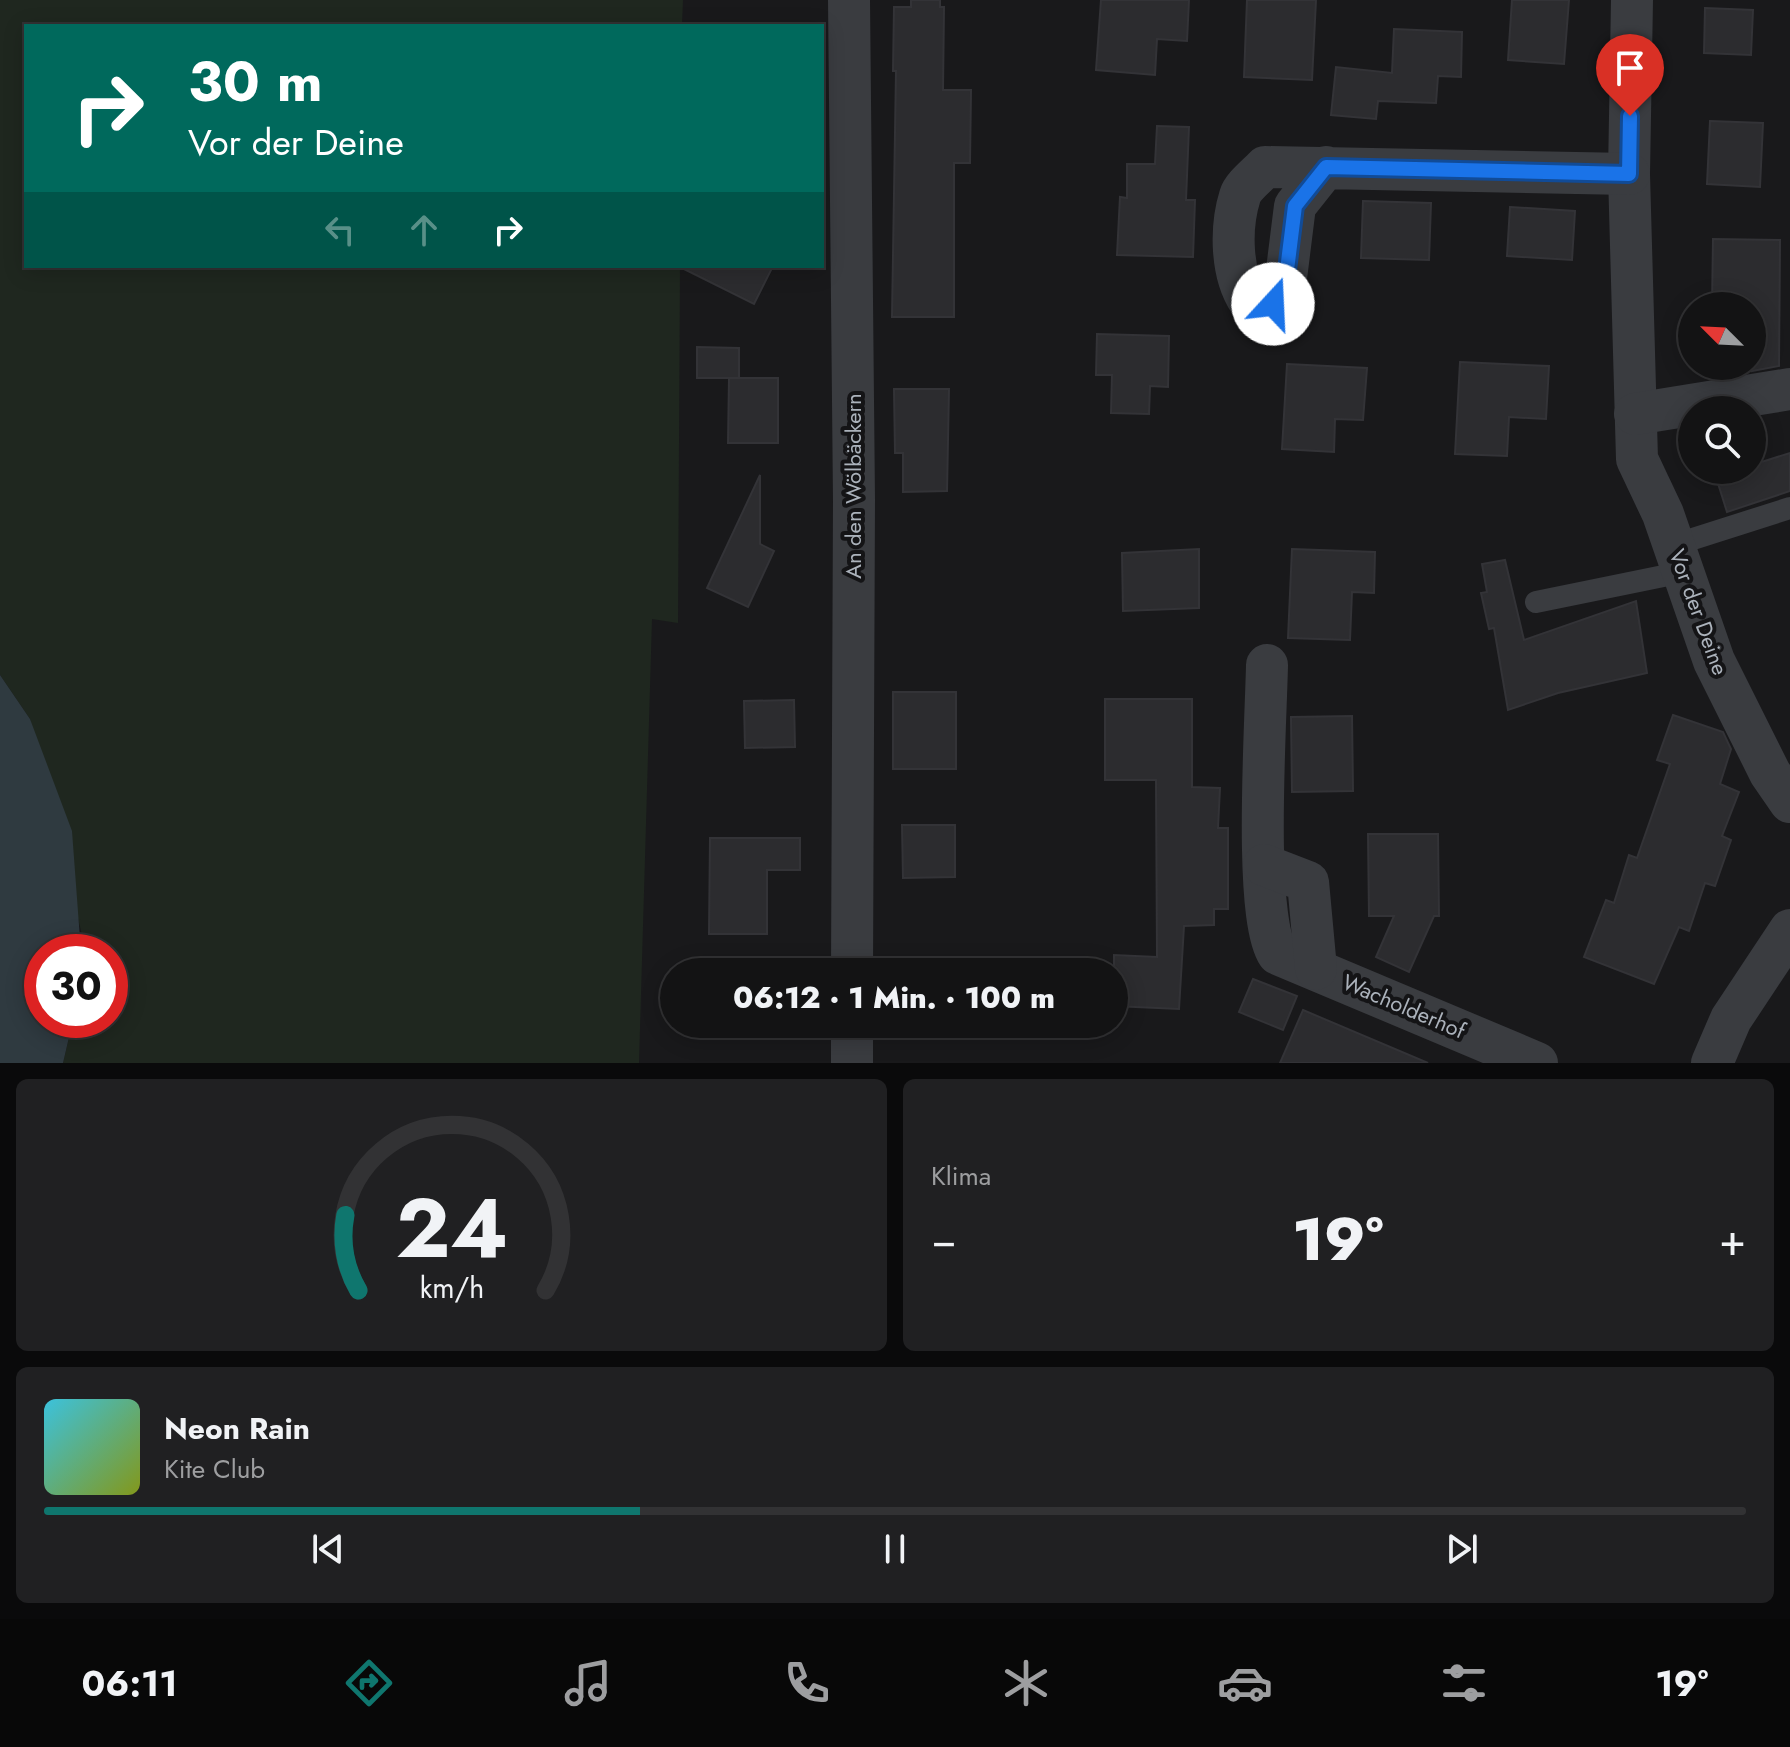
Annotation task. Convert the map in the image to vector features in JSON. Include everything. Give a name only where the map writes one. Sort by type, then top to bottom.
[{"type":"street","name":"An den Wölbäckern","points":[[849,0],[854,500],[852,958]]},
{"type":"street","name":"Vor der Deine","points":[[1632,0],[1629,174],[1637,459],[1678,558],[1714,661],[1770,773],[1790,802]]},
{"type":"street","points":[[1326,167],[1629,174]]},
{"type":"street","points":[[1635,414],[1790,389]]},
{"type":"street","name":"Wacholderhof","points":[[1267,665],[1264,865],[1308,882],[1316,969],[1537,1063]]},
{"type":"street","points":[[1712,1063],[1731,1019],[1790,930]]},
{"type":"street","points":[[852,1038],[852,1063]]},
{"type":"lane","points":[[1536,602],[1678,558],[1790,508]]},
{"type":"shaded area","points":[[0,0],[683,0],[682,24],[24,24],[24,268],[680,268],[678,623],[652,619],[639,1063],[63,1063],[69,1038],[128,1038],[128,934],[82,934],[30,719],[0,675]]},
{"type":"shaded area","points":[[0,675],[30,719],[72,831],[80,934],[24,934],[24,1038],[69,1038],[63,1063],[0,1063]]},
{"type":"building","points":[[911,0],[940,0],[940,7],[944,7],[943,90],[971,90],[970,163],[954,163],[954,317],[892,317],[896,71],[893,71],[894,7],[911,7]]},
{"type":"building","points":[[1101,0],[1189,0],[1187,41],[1157,39],[1155,75],[1096,70]]},
{"type":"building","points":[[1247,0],[1316,0],[1312,80],[1244,77]]},
{"type":"building","points":[[1512,0],[1569,0],[1564,64],[1508,60]]},
{"type":"building","points":[[1705,8],[1753,10],[1751,55],[1704,53]]},
{"type":"building","points":[[1394,29],[1462,32],[1461,77],[1438,76],[1436,103],[1378,101],[1376,119],[1331,115],[1336,67],[1392,73]]},
{"type":"building","points":[[1710,121],[1763,123],[1760,187],[1707,184]]},
{"type":"building","points":[[1157,126],[1189,127],[1186,200],[1195,200],[1193,257],[1117,255],[1120,197],[1127,198],[1127,164],[1155,164]]},
{"type":"building","points":[[1363,201],[1431,203],[1429,260],[1361,258]]},
{"type":"building","points":[[1510,207],[1575,211],[1572,260],[1507,256]]},
{"type":"building","points":[[1713,239],[1780,240],[1779,366],[1766,368],[1766,292],[1712,292]]},
{"type":"building","points":[[682,268],[772,268],[754,304]]},
{"type":"building","points":[[1097,334],[1169,336],[1168,387],[1150,386],[1149,414],[1111,413],[1112,375],[1096,375]]},
{"type":"building","points":[[697,347],[739,348],[739,378],[697,378]]},
{"type":"building","points":[[1460,362],[1549,366],[1546,419],[1509,417],[1507,456],[1455,454]]},
{"type":"building","points":[[1287,364],[1367,368],[1363,420],[1335,419],[1334,452],[1282,449]]},
{"type":"building","points":[[729,378],[778,378],[778,443],[728,443]]},
{"type":"building","points":[[894,389],[949,389],[947,491],[903,492],[903,453],[895,453]]},
{"type":"building","points":[[1790,453],[1790,491],[1727,512],[1718,484],[1766,484],[1766,461]]},
{"type":"building","points":[[760,475],[760,544],[774,551],[748,607],[707,588]]},
{"type":"building","points":[[1199,549],[1199,608],[1123,611],[1122,553]]},
{"type":"building","points":[[1292,549],[1375,552],[1374,593],[1352,592],[1350,640],[1288,638]]},
{"type":"building","points":[[1505,560],[1524,640],[1636,601],[1647,673],[1558,693],[1508,710],[1494,628],[1489,629],[1481,593],[1487,592],[1482,564]]},
{"type":"building","points":[[893,692],[956,692],[956,769],[893,769]]},
{"type":"building","points":[[1105,699],[1192,699],[1192,787],[1220,788],[1218,828],[1228,828],[1228,909],[1214,909],[1214,925],[1184,926],[1179,1009],[1128,1007],[1128,958],[1114,958],[1114,955],[1157,957],[1156,780],[1105,780]]},
{"type":"building","points":[[794,700],[795,747],[745,748],[744,701]]},
{"type":"building","points":[[1673,715],[1723,732],[1731,749],[1720,784],[1739,792],[1722,836],[1731,840],[1715,886],[1705,883],[1689,931],[1679,927],[1654,984],[1584,957],[1606,900],[1614,903],[1629,855],[1637,858],[1670,764],[1657,760]]},
{"type":"building","points":[[1352,716],[1353,791],[1292,792],[1291,717]]},
{"type":"building","points":[[902,825],[955,825],[955,877],[903,878]]},
{"type":"building","points":[[1368,834],[1438,834],[1439,916],[1434,916],[1409,972],[1376,957],[1394,916],[1369,916]]},
{"type":"building","points":[[710,838],[800,838],[800,870],[767,870],[767,934],[709,934]]},
{"type":"building","points":[[1253,979],[1297,996],[1283,1030],[1239,1012]]},
{"type":"building","points":[[1303,1010],[1428,1063],[1280,1063]]},
{"type":"route","points":[[1273,304],[1285,286],[1295,206],[1326,167],[1629,174],[1630,116]]}]
